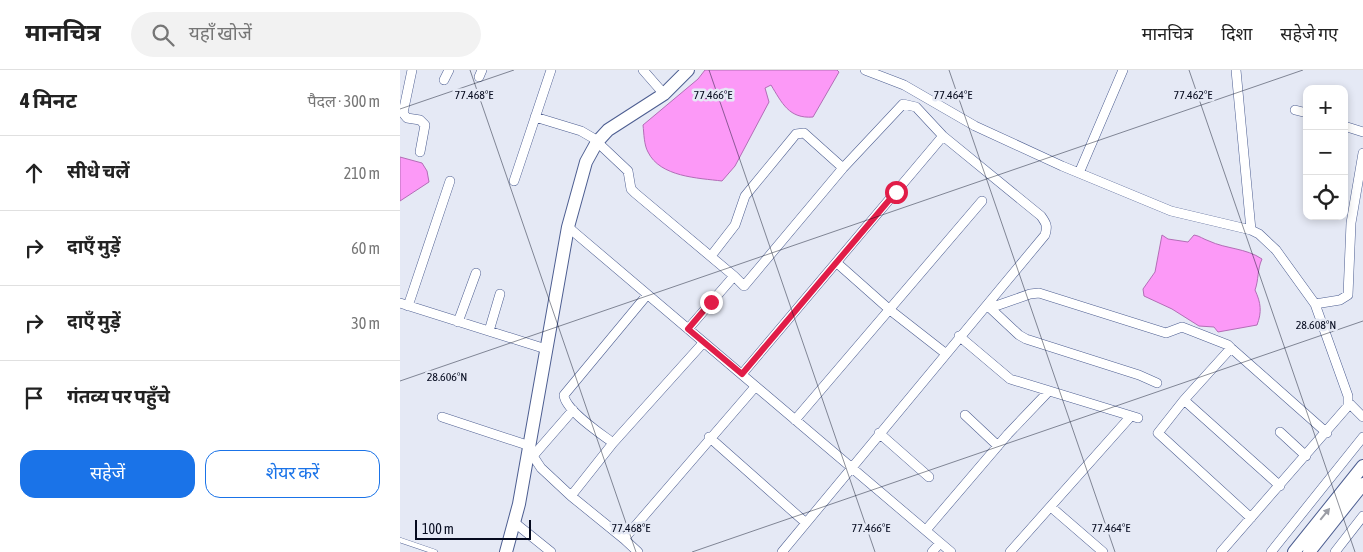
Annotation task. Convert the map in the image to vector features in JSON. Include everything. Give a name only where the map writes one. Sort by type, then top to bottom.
[{"type":"street","points":[[412,70],[403,113],[406,118],[420,120],[425,125],[420,152]]},
{"type":"street","points":[[444,80],[449,70]]},
{"type":"street","points":[[514,182],[551,70]]},
{"type":"street","points":[[643,70],[664,94]]},
{"type":"street","points":[[506,552],[515,523],[530,453],[568,227],[586,162],[597,142],[608,130],[664,94],[688,70]]},
{"type":"street","points":[[865,70],[904,85],[1005,141],[1171,211],[1251,230],[1268,241],[1276,250],[1315,304],[1348,396],[1348,403],[1346,410],[1221,552]]},
{"type":"street","points":[[1080,172],[1123,70]]},
{"type":"street","points":[[1236,70],[1251,230]]},
{"type":"street","points":[[535,117],[581,131],[597,142],[628,171],[631,189],[634,193],[711,256],[744,286],[843,168],[903,104],[916,107],[943,136],[1046,223],[1047,229],[1045,234],[988,306],[959,336],[782,552]]},
{"type":"street","points":[[1295,110],[1303,113]]},
{"type":"street","points":[[1348,127],[1363,132]]},
{"type":"street","points":[[711,256],[735,225],[745,196],[796,134],[804,133],[843,168]]},
{"type":"street","points":[[742,374],[943,136]]},
{"type":"street","points":[[1315,304],[1340,300],[1348,295],[1351,216],[1363,153]]},
{"type":"street","points":[[450,181],[404,304],[546,349]]},
{"type":"street","points":[[795,420],[982,201]]},
{"type":"street","points":[[568,227],[951,552]]},
{"type":"street","points":[[837,263],[890,310],[945,353]]},
{"type":"street","points":[[458,322],[476,273]]},
{"type":"street","points":[[688,329],[734,276]]},
{"type":"street","points":[[988,306],[1040,293],[1166,333],[1182,327],[1228,345],[1326,433]]},
{"type":"street","points":[[489,331],[500,294]]},
{"type":"street","points":[[613,443],[572,410],[564,401],[566,390],[647,295]]},
{"type":"street","points":[[988,306],[1019,335],[1026,339],[1139,374],[1157,383]]},
{"type":"street","points":[[959,336],[1010,378],[1135,417],[1010,552]]},
{"type":"street","points":[[571,496],[613,443],[703,343]]},
{"type":"street","points":[[1230,348],[1158,433],[1251,518]]},
{"type":"street","points":[[624,540],[710,437],[755,387]]},
{"type":"street","points":[[926,530],[998,446],[1050,390]]},
{"type":"street","points":[[1184,400],[1280,486]]},
{"type":"street","points":[[1348,403],[1363,417]]},
{"type":"street","points":[[530,453],[572,410]]},
{"type":"street","points":[[965,415],[998,446]]},
{"type":"street","points":[[442,417],[530,453],[541,468],[571,496],[638,552]]},
{"type":"street","points":[[1280,432],[1306,456]]},
{"type":"street","points":[[879,433],[929,477]]},
{"type":"street","points":[[710,437],[806,523]]},
{"type":"street","points":[[1271,552],[1363,437]]},
{"type":"street","points":[[1294,552],[1363,466]]},
{"type":"street","points":[[1310,552],[1363,484]]},
{"type":"street","points":[[1051,507],[1102,552]]},
{"type":"street","points":[[1335,552],[1363,516]]},
{"type":"street","points":[[515,523],[551,552]]},
{"type":"street","points":[[932,552],[940,542]]},
{"type":"lane","points":[[400,540],[422,550],[435,552]]},
{"type":"shaded area","points":[[705,70],[837,70],[839,72],[813,117],[805,117],[792,112],[783,104],[771,85],[765,88],[769,102],[735,166],[722,181],[681,175],[661,167],[648,152],[644,139],[643,125],[698,79]]},
{"type":"shaded area","points":[[400,157],[422,163],[427,171],[429,182],[400,201]]},
{"type":"shaded area","points":[[1162,235],[1168,239],[1188,242],[1196,235],[1216,244],[1256,255],[1262,259],[1255,290],[1260,308],[1257,325],[1218,332],[1214,327],[1199,326],[1172,309],[1144,296],[1143,289],[1155,272]]},
{"type":"route","points":[[711,302],[688,329],[742,374],[896,192]]}]
